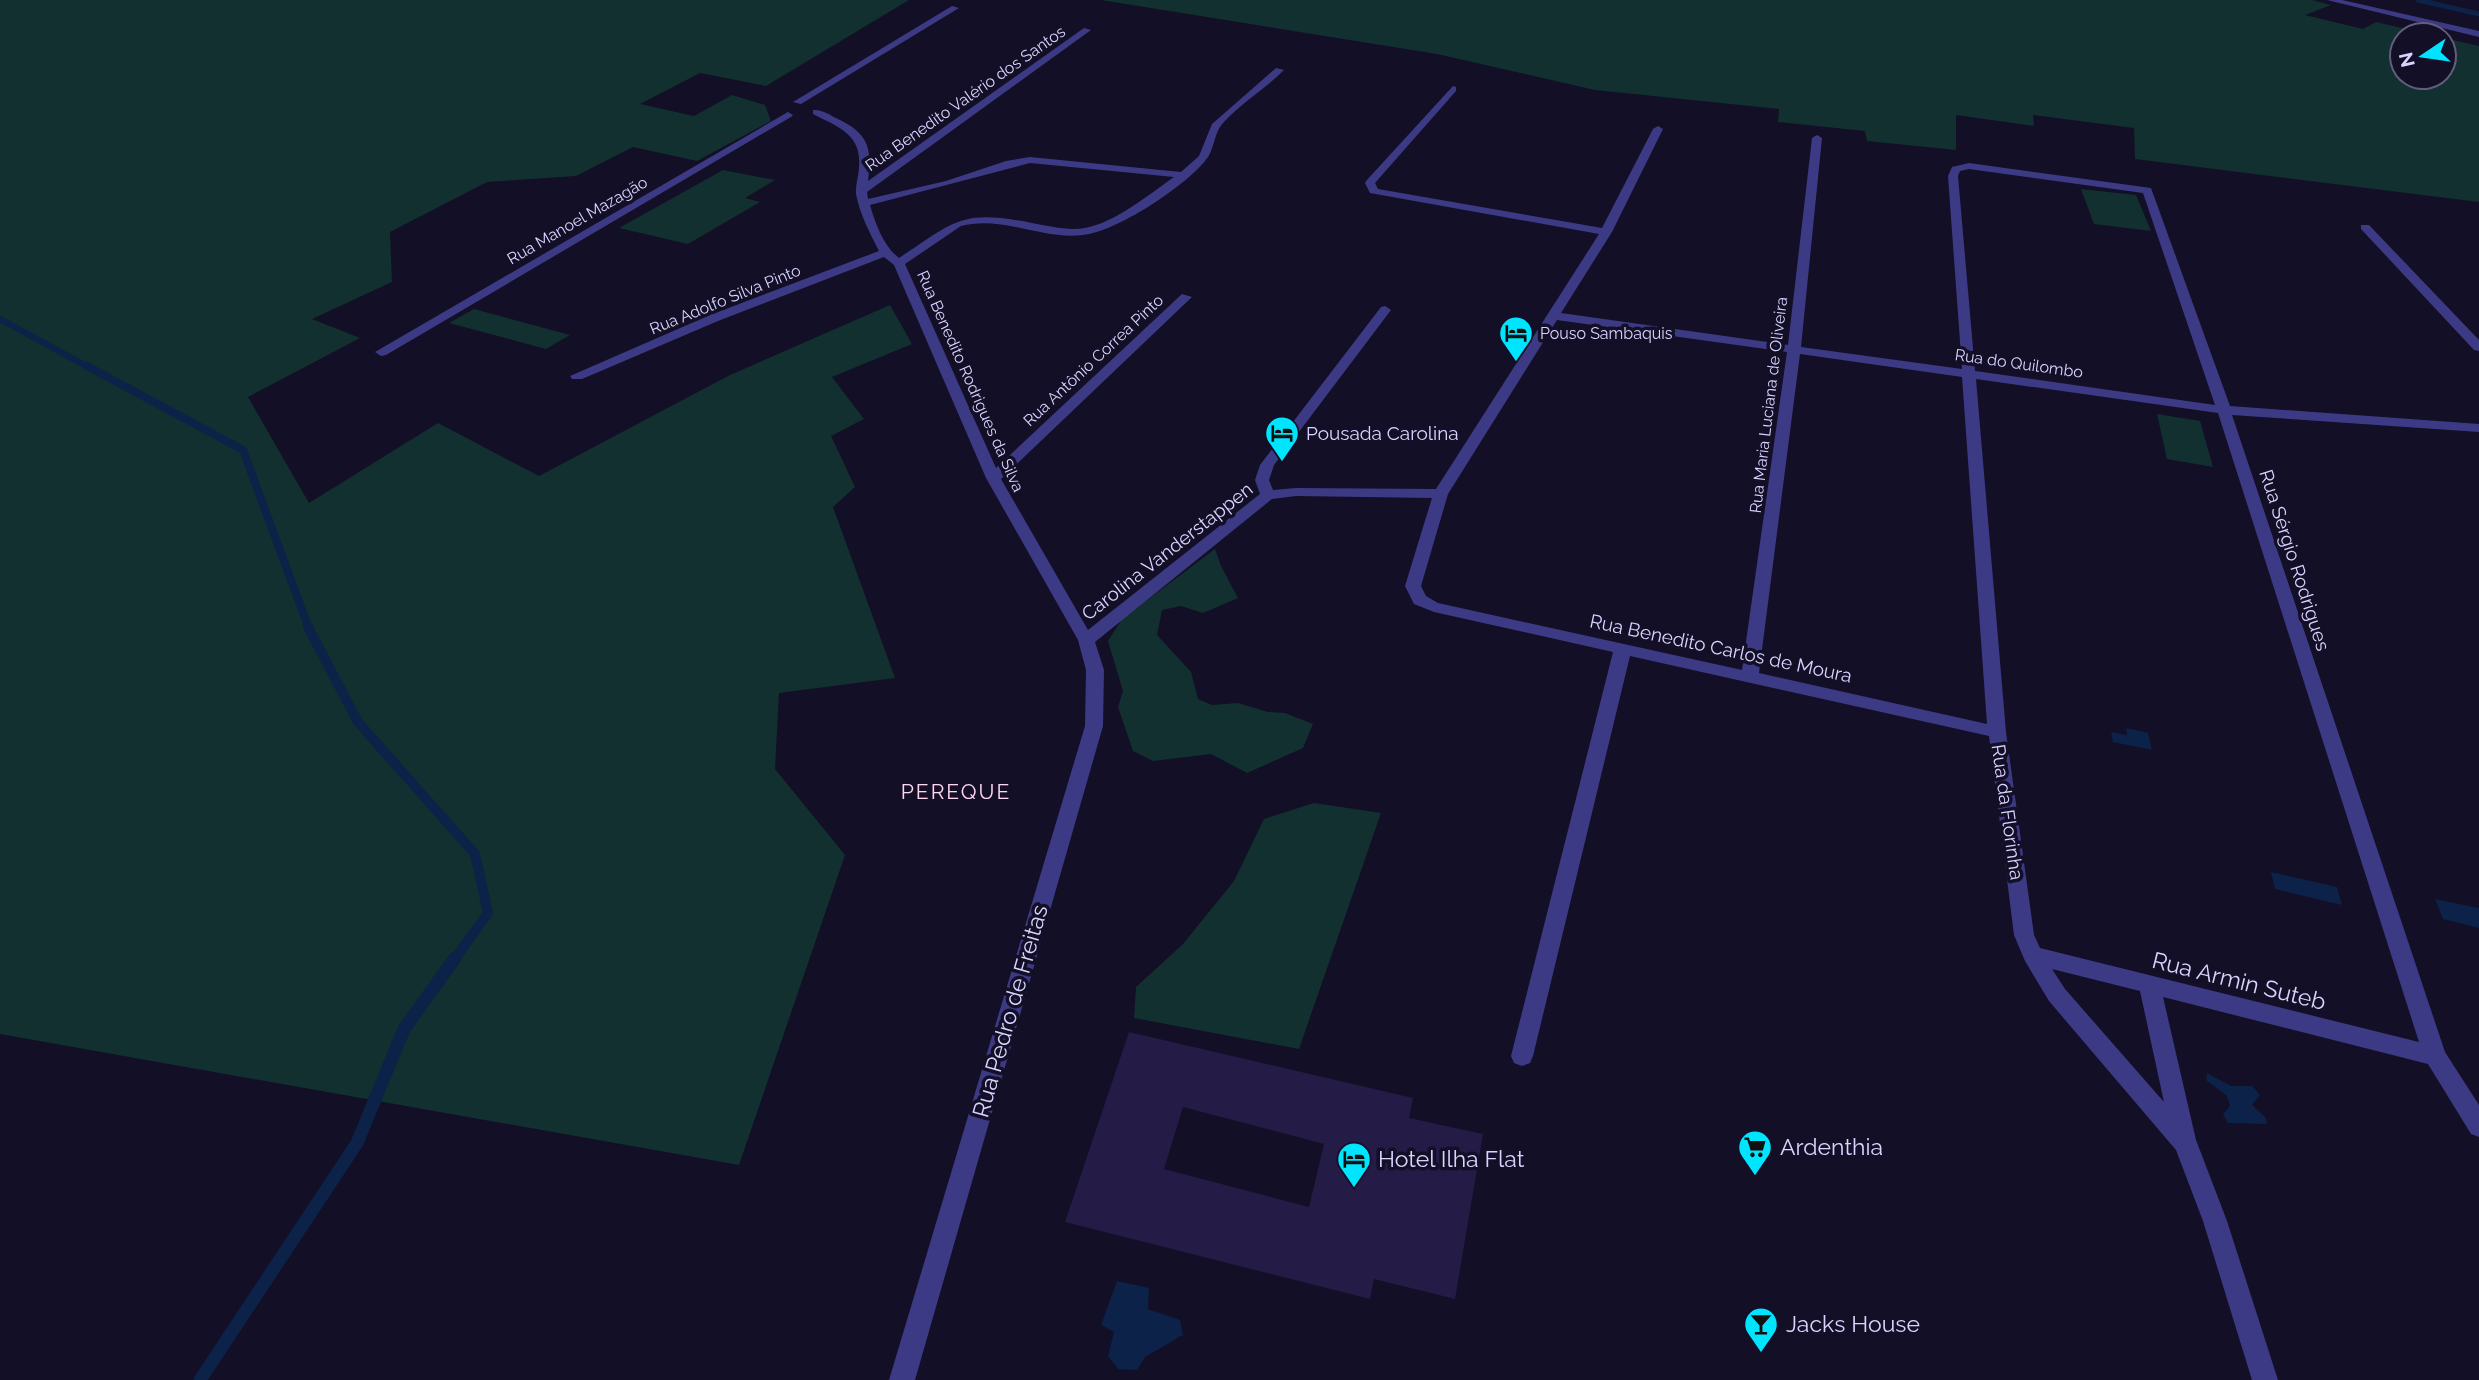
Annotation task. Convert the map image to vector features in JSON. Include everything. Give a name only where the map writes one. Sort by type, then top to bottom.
[{"type":"street","points":[[2331,0],[2479,34]]},
{"type":"street","points":[[885,253],[863,197],[865,164],[862,142],[852,130],[782,109],[955,8]]},
{"type":"street","name":"Rua Benedito Valério dos Santos","points":[[863,197],[1087,30]]},
{"type":"street","points":[[899,263],[967,220],[1073,233],[1091,232],[1110,224],[1201,160],[1216,125],[1279,70]]},
{"type":"street","points":[[1453,89],[1370,183],[1374,191],[1606,232]]},
{"type":"street","points":[[798,102],[817,104],[820,108],[802,114]]},
{"type":"street","name":"Rua Manoel Mazagão","points":[[381,352],[802,114]]},
{"type":"street","points":[[1441,494],[1606,232],[1658,129]]},
{"type":"street","name":"Rua Maria Luciana de Oliveira","points":[[1750,675],[1794,350],[1817,138]]},
{"type":"street","points":[[863,197],[959,180],[1010,163],[1030,160],[1181,176]]},
{"type":"street","name":"Rua Sérgio Rodrigues","points":[[1953,176],[1956,169],[1969,166],[2147,190],[2224,410],[2435,1056],[2479,1126]]},
{"type":"street","name":"Rua da Florinha","points":[[1953,176],[1997,732],[2024,935],[2032,955],[2057,995],[2185,1143],[2216,1221],[2265,1380]]},
{"type":"street","points":[[2365,227],[2479,347]]},
{"type":"street","name":"Rua Benedito Rodrigues da Silva","points":[[885,253],[899,263],[993,478],[1086,640]]},
{"type":"street","name":"Rua Adolfo Silva Pinto","points":[[577,376],[714,318],[885,253]]},
{"type":"street","name":"Rua Antônio Correa Pinto","points":[[993,478],[1186,297]]},
{"type":"street","points":[[1268,495],[1262,480],[1267,466],[1385,310]]},
{"type":"street","name":"Rua do Quilombo","points":[[1555,316],[2224,410],[2479,428]]},
{"type":"street","name":"Carolina Vanderstappen","points":[[1086,640],[1268,495],[1296,492],[1441,494]]},
{"type":"street","name":"Rua Benedito Carlos de Moura","points":[[1441,494],[1413,586],[1415,595],[1423,603],[1997,732]]},
{"type":"street","name":"Rua Pedro de Freitas","points":[[902,1380],[1094,726],[1095,670],[1086,640]]},
{"type":"street","points":[[1522,1056],[1623,648]]},
{"type":"street","name":"Rua Armin Suteb","points":[[2032,955],[2435,1056]]},
{"type":"street","points":[[2150,986],[2185,1143]]},
{"type":"green space","points":[[0,0],[909,0],[766,86],[700,73],[640,104],[694,116],[732,95],[765,105],[771,121],[697,161],[633,147],[576,176],[487,182],[390,232],[392,282],[312,319],[360,338],[248,397],[309,503],[438,423],[539,476],[730,375],[890,305],[912,344],[832,377],[864,419],[831,436],[855,487],[833,507],[895,678],[779,693],[775,769],[845,855],[739,1165],[0,1034]]},
{"type":"green space","points":[[1101,0],[2312,0],[2331,5],[2305,15],[2363,29],[2376,22],[2388,25],[2388,91],[2458,91],[2458,41],[2479,46],[2479,202],[2135,159],[2134,128],[2033,115],[2034,126],[1956,115],[1956,150],[1867,141],[1865,131],[1778,122],[1779,109],[1595,90],[1437,54]]},
{"type":"green space","points":[[723,170],[775,180],[745,198],[760,202],[688,244],[619,228]]},
{"type":"green space","points":[[2081,189],[2136,195],[2151,231],[2094,224]]},
{"type":"green space","points":[[474,309],[570,335],[546,349],[449,323]]},
{"type":"green space","points":[[2157,414],[2200,421],[2213,467],[2167,459]]},
{"type":"green space","points":[[1215,549],[1238,598],[1203,613],[1181,606],[1162,610],[1157,635],[1191,672],[1198,699],[1212,705],[1238,703],[1268,712],[1285,713],[1313,724],[1303,748],[1247,773],[1211,754],[1153,761],[1133,751],[1118,707],[1123,691],[1108,641],[1122,619]]},
{"type":"green space","points":[[1314,803],[1381,813],[1299,1049],[1134,1018],[1136,987],[1183,944],[1234,881],[1264,819]]},
{"type":"water","points":[[2126,728],[2148,733],[2152,750],[2113,742],[2111,732],[2127,735]]},
{"type":"water","points":[[2271,872],[2337,887],[2342,905],[2275,889]]},
{"type":"water","points":[[2435,899],[2479,908],[2479,928],[2443,919]]},
{"type":"water","points":[[2207,1073],[2231,1086],[2252,1086],[2260,1095],[2252,1105],[2266,1118],[2267,1124],[2228,1123],[2223,1114],[2230,1106],[2227,1096],[2206,1080]]},
{"type":"water","points":[[1117,1281],[1149,1288],[1148,1309],[1180,1320],[1183,1335],[1145,1357],[1137,1370],[1118,1369],[1108,1356],[1114,1332],[1101,1325]]},
{"type":"building","points":[[1129,1032],[1413,1098],[1409,1118],[1483,1134],[1455,1299],[1374,1279],[1370,1299],[1065,1222]],"holes":[[[1183,1107],[1324,1144],[1309,1207],[1164,1169]]]},
{"type":"waterway","points":[[2418,0],[2479,14]]},
{"type":"waterway","points":[[0,319],[90,368]]},
{"type":"waterway","points":[[87,366],[243,450],[309,629]]},
{"type":"waterway","points":[[309,629],[358,722],[475,854],[488,913],[454,960]]},
{"type":"waterway","points":[[200,1380],[357,1143],[404,1029],[455,958]]},
{"type":"place","name":"Pouso Sambaquis","points":[[1516,363]]},
{"type":"place","name":"Pousada Carolina","points":[[1282,463]]},
{"type":"place","name":"Ardenthia","points":[[1755,1177]]},
{"type":"place","name":"Hotel Ilha Flat","points":[[1354,1189]]},
{"type":"place","name":"Jacks House","points":[[1761,1354]]},
{"type":"district","name":"PEREQUE","points":[[956,792]]}]
